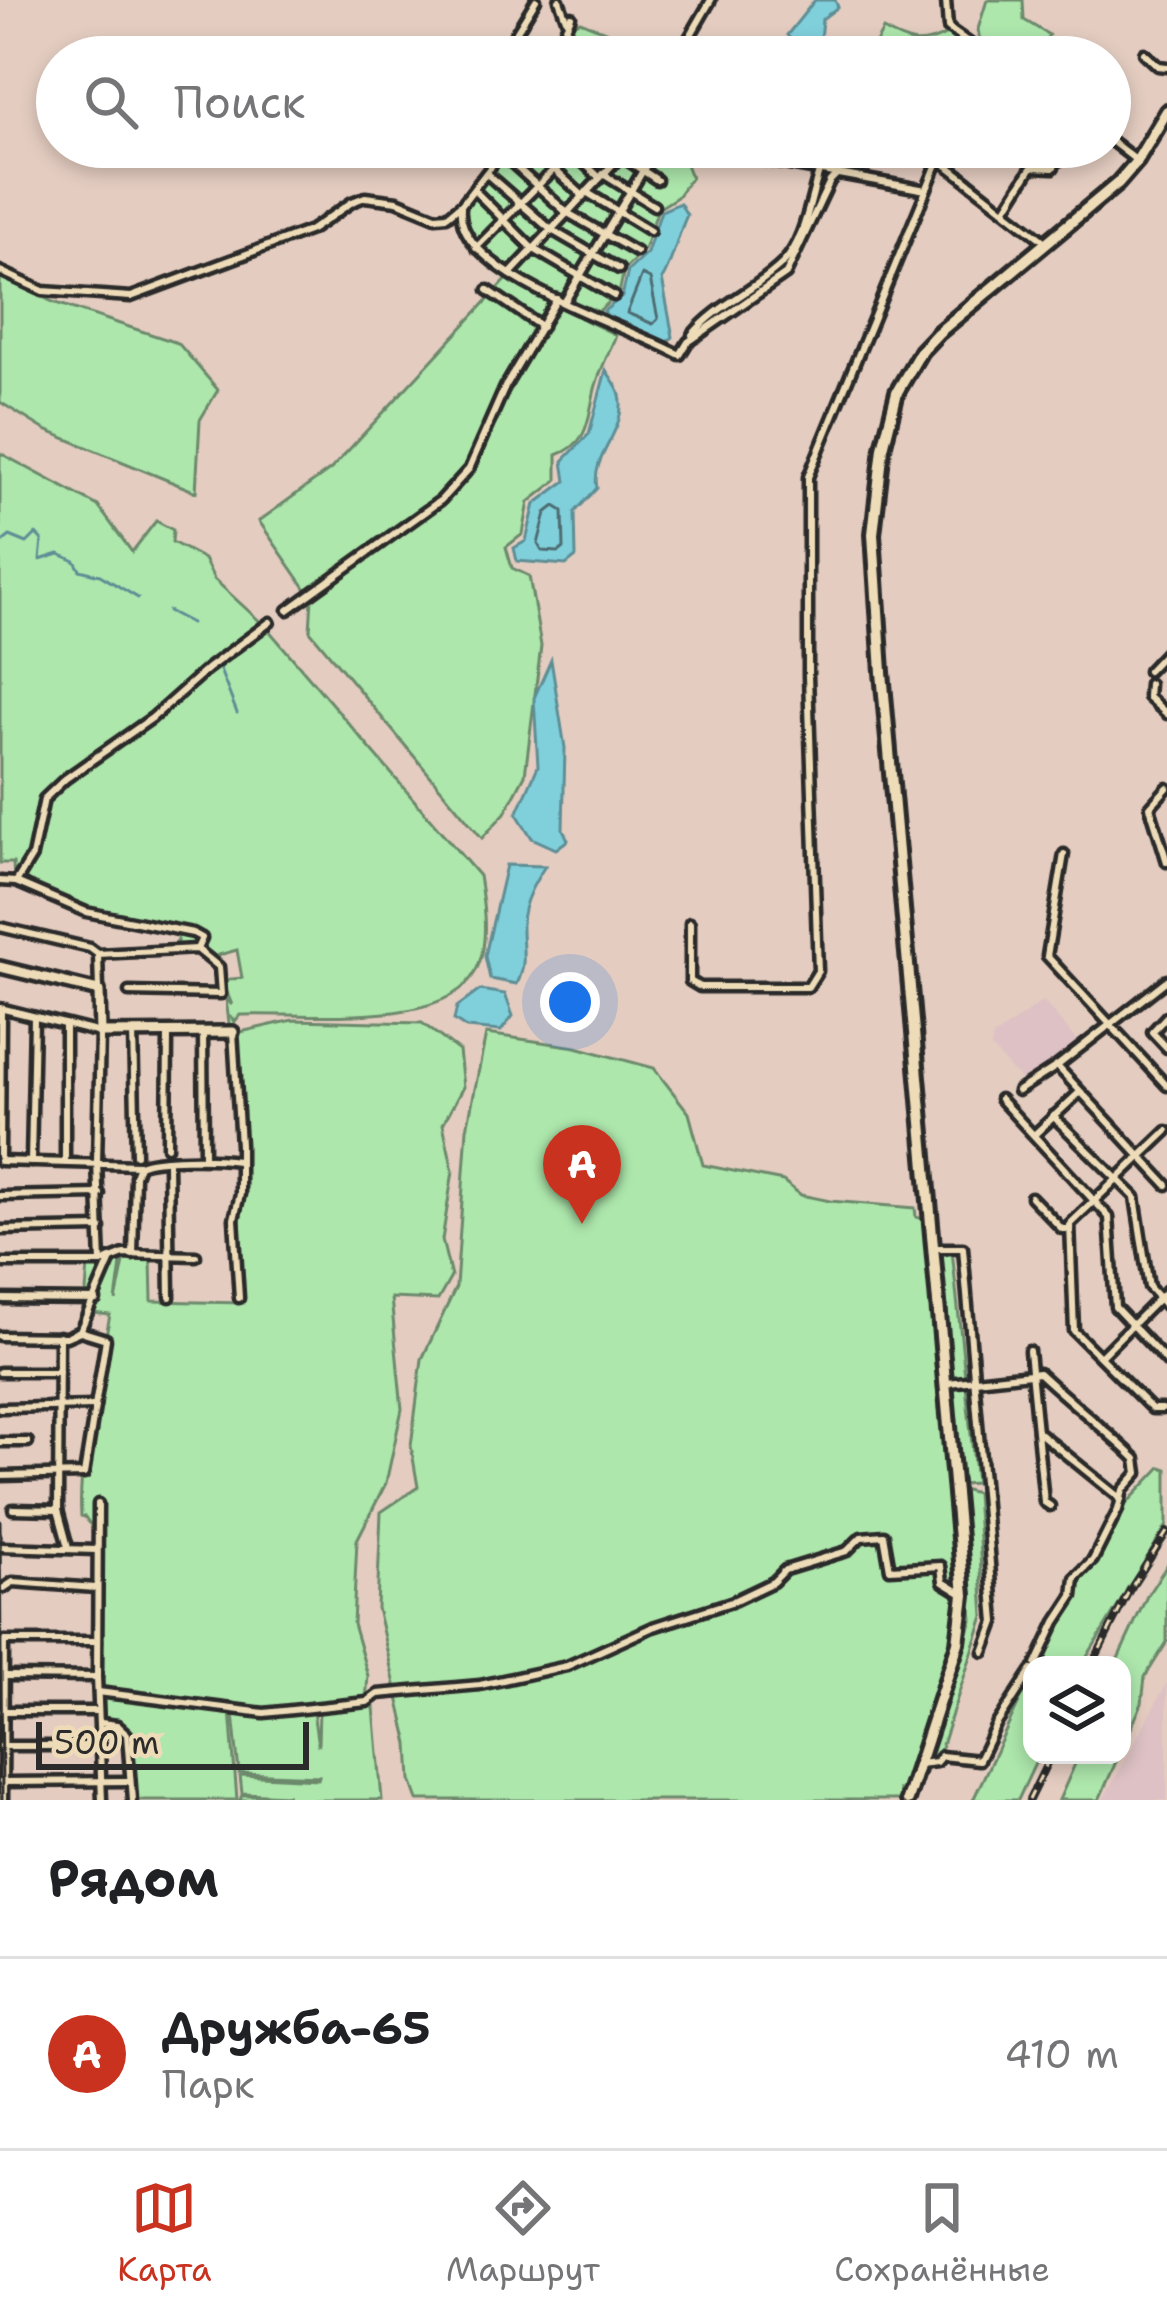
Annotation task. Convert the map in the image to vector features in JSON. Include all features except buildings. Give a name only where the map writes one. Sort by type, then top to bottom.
[{"type":"main road","points":[[1131,168],[1167,111]]},
{"type":"main road","points":[[907,1800],[958,1643],[964,1595],[873,535],[883,448],[897,392],[921,351],[1131,168]]},
{"type":"street","points":[[514,36],[536,0]]},
{"type":"street","points":[[559,0],[569,18],[562,36]]},
{"type":"street","points":[[690,36],[711,0]]},
{"type":"street","points":[[946,0],[948,28],[959,36]]},
{"type":"street","points":[[1144,53],[1167,67]]},
{"type":"street","points":[[1131,156],[1137,161]]},
{"type":"street","points":[[0,271],[43,291],[130,297],[295,236],[365,197],[447,216],[492,168]]},
{"type":"street","points":[[521,168],[566,212],[636,252]]},
{"type":"street","points":[[476,248],[554,168],[584,194],[650,231]]},
{"type":"street","points":[[593,168],[654,206]]},
{"type":"street","points":[[510,274],[610,168]]},
{"type":"street","points":[[639,168],[657,180]]},
{"type":"street","points":[[808,168],[926,190]]},
{"type":"street","points":[[690,922],[690,980],[700,987],[808,987],[818,971],[808,676],[808,477],[935,168]]},
{"type":"street","points":[[951,168],[1047,243]]},
{"type":"street","points":[[1005,210],[1032,168]]},
{"type":"street","points":[[287,610],[441,500],[473,463],[505,388],[594,254],[642,170]]},
{"type":"street","points":[[447,216],[466,239],[510,274],[680,355],[715,312],[784,262],[816,192],[819,170]]},
{"type":"street","points":[[816,192],[838,173]]},
{"type":"street","points":[[488,174],[550,230],[619,269]]},
{"type":"street","points":[[688,342],[786,274],[830,181]]},
{"type":"street","points":[[476,193],[532,248],[614,296]]},
{"type":"street","points":[[461,204],[460,223],[466,239]]},
{"type":"street","points":[[488,290],[542,327]]},
{"type":"street","points":[[16,882],[32,856],[44,799],[270,622]]},
{"type":"street","points":[[1148,671],[1167,651]]},
{"type":"street","points":[[1149,684],[1148,697],[1167,714]]},
{"type":"street","points":[[1167,788],[1150,807],[1167,862]]},
{"type":"street","points":[[1064,854],[1046,956],[1167,1086]]},
{"type":"street","points":[[0,881],[16,882],[86,912],[193,933],[202,938],[196,949]]},
{"type":"street","points":[[0,927],[90,948],[98,954],[196,949],[219,967],[221,994],[129,992]]},
{"type":"street","points":[[98,954],[101,1263]]},
{"type":"street","points":[[0,967],[99,991]]},
{"type":"street","points":[[1018,1091],[1058,1066],[1167,980]]},
{"type":"street","points":[[238,1161],[153,1160],[139,1165],[0,1159],[0,1008],[100,1033],[233,1032],[240,1194],[234,1219],[239,1298]]},
{"type":"street","points":[[1167,1016],[1152,1032],[1167,1048]]},
{"type":"street","points":[[31,1162],[34,1018]]},
{"type":"street","points":[[64,1025],[64,1161]]},
{"type":"street","points":[[203,1032],[203,1158]]},
{"type":"street","points":[[133,1033],[136,1155]]},
{"type":"street","points":[[167,1147],[168,1035]]},
{"type":"street","points":[[1058,1066],[1167,1186]]},
{"type":"street","points":[[1034,1136],[1080,1092]]},
{"type":"street","points":[[1000,1100],[1109,1217],[1114,1307],[1167,1361]]},
{"type":"street","points":[[1054,1116],[1135,1197],[1149,1287],[1167,1307]]},
{"type":"street","points":[[1031,1198],[1062,1229],[1070,1226],[1167,1131]]},
{"type":"street","points":[[167,1163],[170,1297]]},
{"type":"street","points":[[133,1255],[139,1165]]},
{"type":"street","points":[[0,1196],[100,1194]]},
{"type":"street","points":[[1070,1226],[1074,1331],[1152,1409],[1162,1409]]},
{"type":"street","points":[[0,1231],[100,1228]]},
{"type":"street","points":[[932,1248],[963,1248],[995,1622],[984,1652]]},
{"type":"street","points":[[0,1263],[101,1263],[133,1255],[196,1256]]},
{"type":"street","points":[[0,1336],[74,1336],[96,1300],[111,1258]]},
{"type":"street","points":[[1101,1357],[1167,1290]]},
{"type":"street","points":[[0,1299],[96,1300]]},
{"type":"street","points":[[0,1476],[84,1474],[106,1339],[80,1331]]},
{"type":"street","points":[[58,1336],[58,1510],[68,1547]]},
{"type":"street","points":[[1029,1351],[1044,1502],[1050,1506]]},
{"type":"street","points":[[0,1372],[59,1372]]},
{"type":"street","points":[[944,1384],[1040,1373],[1136,1459],[1138,1473],[1123,1490],[1093,1560],[1075,1578],[1073,1596],[1040,1656]]},
{"type":"street","points":[[0,1408],[95,1406]]},
{"type":"street","points":[[1037,1431],[1121,1499]]},
{"type":"street","points":[[0,1442],[28,1442]]},
{"type":"street","points":[[98,1504],[102,1800]]},
{"type":"street","points":[[13,1509],[58,1510]]},
{"type":"street","points":[[98,1692],[265,1713],[530,1675],[567,1666],[653,1628],[731,1602],[773,1582],[785,1570],[847,1551],[860,1537],[884,1535],[890,1568],[941,1566],[943,1582],[964,1595]]},
{"type":"street","points":[[0,1547],[96,1550]]},
{"type":"street","points":[[4,1588],[13,1582],[96,1588]]},
{"type":"street","points":[[3,1800],[4,1641],[97,1641]]},
{"type":"street","points":[[4,1676],[97,1677]]},
{"type":"street","points":[[919,1764],[936,1762],[940,1756],[979,1760],[1023,1684]]},
{"type":"street","points":[[2,1711],[98,1711]]},
{"type":"street","points":[[101,1723],[117,1725],[127,1734],[132,1800]]},
{"type":"street","points":[[2,1746],[100,1746]]},
{"type":"street","points":[[2,1782],[129,1781]]},
{"type":"shaded area","points":[[1043,1001],[1078,1042],[1023,1082],[991,1048],[993,1037]]},
{"type":"shaded area","points":[[1167,1683],[1167,1800],[1103,1800],[1123,1764],[1131,1764],[1131,1749]]},
{"type":"green space","points":[[987,0],[1023,0],[1024,20],[1049,35],[979,36]]},
{"type":"green space","points":[[580,21],[618,36],[565,36],[569,24]]},
{"type":"green space","points":[[494,168],[687,168],[691,177],[677,197],[658,209],[644,250],[624,270],[619,294],[600,310],[601,320],[516,275],[477,243],[467,226],[467,208]]},
{"type":"green space","points":[[0,276],[53,302],[178,343],[218,390],[200,420],[196,492],[45,430],[0,402]]},
{"type":"green space","points":[[509,277],[537,297],[616,335],[583,434],[557,455],[557,480],[529,502],[523,534],[506,547],[512,568],[529,576],[541,646],[525,775],[505,813],[482,838],[310,631],[312,598],[259,521],[331,469]]},
{"type":"green space","points":[[0,453],[98,506],[132,552],[156,521],[173,530],[172,542],[204,559],[214,579],[267,628],[479,876],[482,954],[472,977],[454,994],[398,1012],[240,1015],[232,1018],[235,1024],[230,1031],[226,999],[232,1005],[222,980],[242,978],[237,950],[219,955],[218,962],[195,949],[176,951],[178,931],[83,911],[14,880],[13,863],[0,863]]},
{"type":"green space","points":[[293,1020],[422,1023],[459,1051],[463,1087],[443,1124],[453,1171],[442,1240],[451,1277],[438,1300],[391,1298],[402,1409],[386,1483],[357,1540],[353,1624],[368,1676],[366,1701],[324,1709],[374,1707],[382,1800],[240,1800],[242,1795],[289,1795],[242,1793],[240,1775],[319,1776],[239,1773],[233,1713],[313,1711],[318,1746],[319,1708],[230,1710],[237,1800],[135,1800],[129,1734],[125,1727],[103,1720],[100,1499],[96,1499],[96,1533],[81,1516],[86,1449],[110,1335],[106,1335],[110,1315],[93,1313],[84,1318],[88,1266],[122,1257],[116,1301],[125,1257],[151,1259],[152,1301],[243,1303],[240,1209],[245,1189],[236,1033]]},
{"type":"green space","points":[[486,1034],[576,1047],[654,1068],[689,1113],[703,1165],[783,1181],[801,1195],[830,1201],[915,1208],[916,1217],[923,1219],[958,1587],[945,1579],[945,1589],[955,1596],[957,1620],[906,1792],[899,1790],[901,1800],[418,1800],[377,1608],[381,1512],[418,1487],[411,1446],[422,1359],[456,1287],[467,1129]]},
{"type":"green space","points":[[940,1250],[952,1250],[976,1483],[961,1484]]},
{"type":"green space","points":[[1161,1467],[1167,1469],[1167,1525],[1087,1656],[1041,1656],[1056,1624],[1076,1599],[1079,1579],[1095,1563],[1102,1541],[1128,1502]]},
{"type":"green space","points":[[962,1489],[976,1493],[984,1616],[938,1757],[925,1764],[972,1620]]},
{"type":"green space","points":[[1167,1565],[1167,1642],[1145,1677],[1142,1703],[1131,1728],[1131,1656],[1119,1656]]},
{"type":"green space","points":[[1023,1694],[1023,1764],[1035,1764],[1018,1800],[973,1800]]},
{"type":"green space","points":[[1075,1764],[1115,1764],[1099,1800],[1059,1800]]},
{"type":"water","points":[[815,0],[835,0],[838,7],[822,19],[820,36],[787,35]]},
{"type":"water","points":[[680,203],[687,215],[662,279],[673,337],[666,343],[609,321],[604,311],[622,297],[628,271],[647,253],[661,211]]},
{"type":"water","points":[[606,370],[619,392],[621,408],[599,465],[597,488],[575,512],[576,557],[566,565],[517,561],[514,548],[526,541],[535,504],[566,481],[563,461],[589,434]]},
{"type":"water","points":[[551,660],[565,748],[563,829],[568,840],[556,849],[532,838],[517,814],[538,766],[534,698]]},
{"type":"water","points":[[506,865],[545,866],[524,908],[523,961],[517,984],[490,979],[485,956]]},
{"type":"water","points":[[480,990],[505,994],[513,1016],[501,1031],[466,1028],[454,1020],[457,1007]]},
{"type":"waterway","points":[[0,544],[10,536],[27,543],[36,534],[42,540],[40,560],[59,554],[75,561],[80,570],[100,575],[138,598]]},
{"type":"waterway","points":[[168,611],[191,623]]},
{"type":"waterway","points":[[218,665],[237,713]]},
{"type":"tram line","points":[[0,1521],[2,1800]]},
{"type":"railway","points":[[1096,1656],[1129,1591],[1167,1532]]},
{"type":"railway","points":[[1029,1800],[1047,1764]]},
{"type":"place","name":"Дружба-65","points":[[582,1224]]}]
